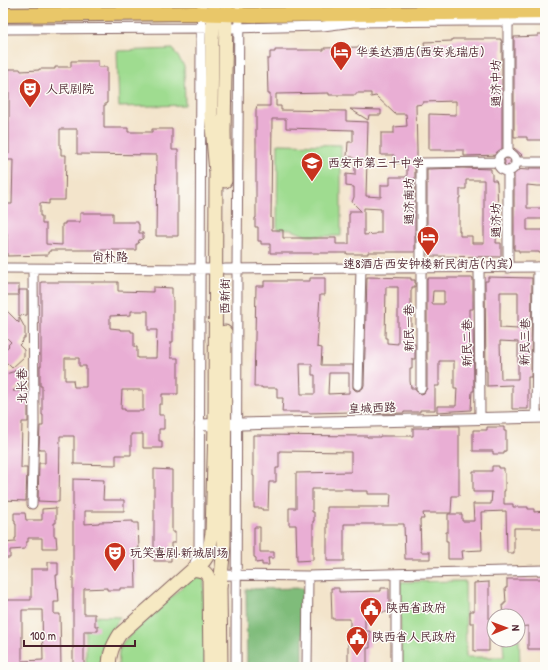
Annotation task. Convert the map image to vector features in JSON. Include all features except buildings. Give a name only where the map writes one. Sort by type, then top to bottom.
[{"type":"main road","points":[[3,15],[508,17],[545,12]]},
{"type":"main road","name":"西新街","points":[[217,583],[224,545],[226,425],[225,181],[220,15]]},
{"type":"main road","name":"西新街","points":[[109,667],[111,650],[114,642],[120,634],[193,569],[203,562],[207,555],[212,533],[226,425]]},
{"type":"main road","points":[[193,569],[203,571],[209,579],[217,583]]},
{"type":"main road","points":[[210,667],[217,583]]},
{"type":"main road","points":[[217,583],[220,667]]},
{"type":"street","points":[[3,29],[220,15],[200,269],[199,551],[193,569]]},
{"type":"street","points":[[508,17],[545,22]]},
{"type":"street","name":"通济中坊","points":[[508,17],[508,153]]},
{"type":"street","points":[[508,153],[514,156],[516,160],[514,169],[510,172],[501,169],[498,165],[501,156],[508,153]]},
{"type":"street","name":"通济南坊","points":[[421,268],[421,163],[499,162]]},
{"type":"street","points":[[516,162],[545,162]]},
{"type":"street","name":"通济坊","points":[[508,171],[508,268]]},
{"type":"street","name":"尚朴路","points":[[3,268],[226,269],[541,267]]},
{"type":"street","name":"新民三巷","points":[[540,417],[541,267]]},
{"type":"street","name":"北长巷","points":[[32,504],[34,424],[33,268]]},
{"type":"street","points":[[358,385],[361,268]]},
{"type":"street","name":"新民一巷","points":[[421,268],[421,388]]},
{"type":"street","name":"新民二巷","points":[[479,268],[480,418]]},
{"type":"street","name":"皇城西路","points":[[200,425],[540,417]]},
{"type":"street","points":[[226,425],[236,575],[236,667]]},
{"type":"street","points":[[217,583],[236,575],[308,576],[545,570]]},
{"type":"street","points":[[396,574],[396,667]]},
{"type":"street","points":[[307,667],[308,576]]},
{"type":"green space","points":[[173,49],[184,66],[185,105],[119,107],[117,51]]},
{"type":"green space","points":[[278,144],[341,145],[341,236],[307,236],[292,230],[277,229]]},
{"type":"green space","points":[[197,573],[204,574],[205,667],[118,667],[119,650],[124,641]]},
{"type":"green space","points":[[465,581],[466,657],[504,657],[503,648],[519,648],[520,667],[401,667],[400,582]]},
{"type":"green space","points":[[303,588],[303,662],[262,663],[262,667],[247,667],[246,589]]},
{"type":"green space","points":[[86,616],[120,617],[101,651],[101,667],[86,667]]},
{"type":"place","name":"华美达酒店(西安兆瑞店)","points":[[341,72]]},
{"type":"place","name":"人民剧院","points":[[30,108]]},
{"type":"place","name":"西安市第三十中学","points":[[312,182]]},
{"type":"place","name":"速8酒店西安钟楼新民街店(内宾)","points":[[428,256]]},
{"type":"place","name":"玩笑喜剧·新城剧场","points":[[115,572]]},
{"type":"place","name":"陕西省政府","points":[[371,628]]},
{"type":"place","name":"陕西省人民政府","points":[[357,656]]}]
